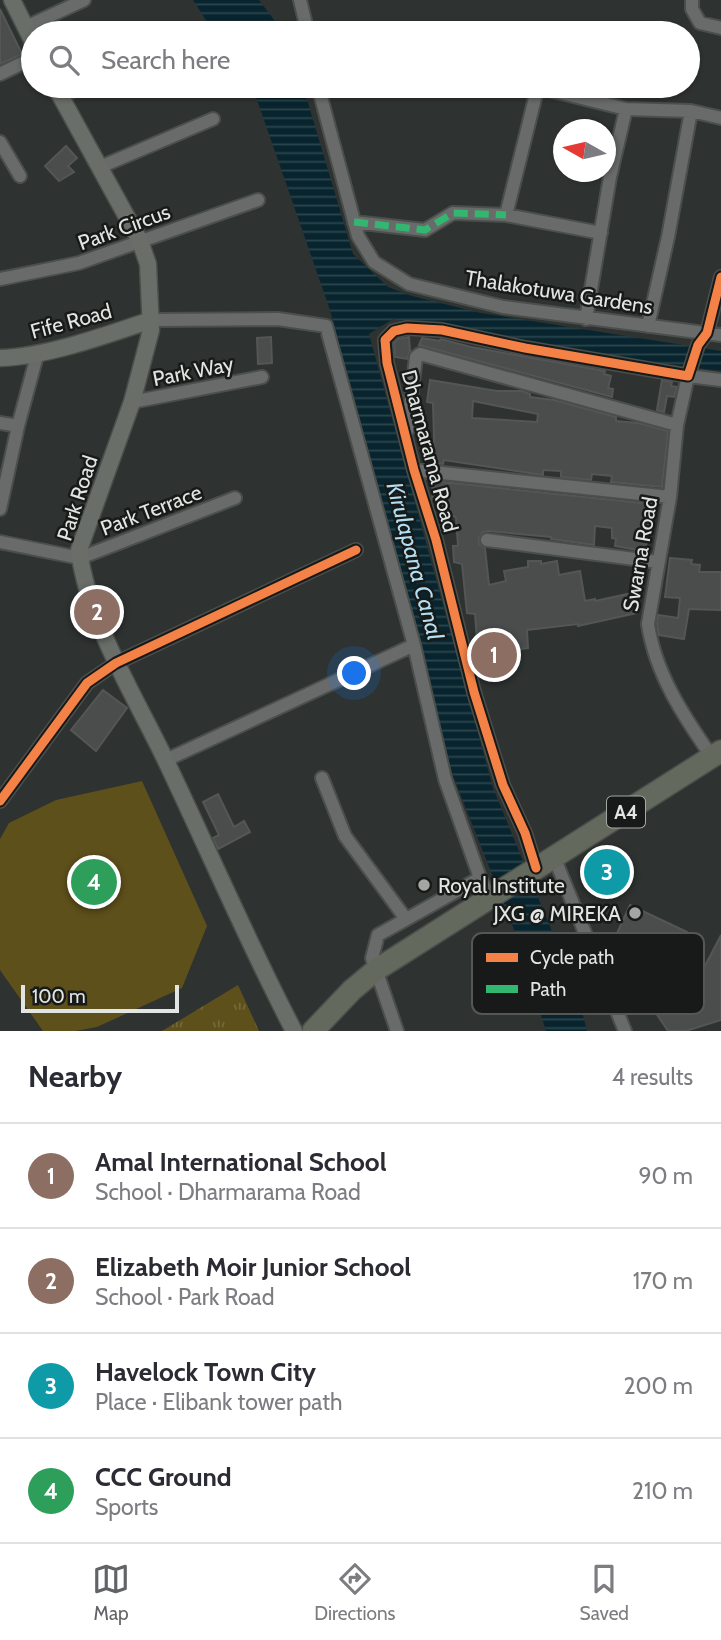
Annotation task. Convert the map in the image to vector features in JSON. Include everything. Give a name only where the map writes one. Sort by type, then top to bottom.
[{"type":"highway","name":"A4","points":[[313,1031],[352,990],[376,970],[487,891],[540,866],[717,754]]},
{"type":"main road","points":[[12,0],[23,21]]},
{"type":"main road","name":"Park Road","points":[[62,98],[140,241],[148,264],[151,320],[148,344],[132,402],[79,550],[80,558],[116,663],[166,760],[294,1031]]},
{"type":"main road","name":"Fife Road","points":[[0,358],[97,338],[151,320]]},
{"type":"street","points":[[52,21],[84,0]]},
{"type":"street","points":[[300,0],[305,21]]},
{"type":"street","points":[[692,0],[692,9],[699,21]]},
{"type":"street","points":[[700,23],[721,27]]},
{"type":"street","points":[[0,74],[21,64]]},
{"type":"street","name":"Thalakotuwa Gardens","points":[[321,98],[358,236],[374,262],[409,284],[503,306],[721,335]]},
{"type":"street","points":[[506,215],[535,98]]},
{"type":"street","points":[[581,98],[626,109],[691,111],[721,118]]},
{"type":"street","points":[[586,319],[610,177],[626,109]]},
{"type":"street","points":[[648,326],[668,237],[691,111]]},
{"type":"street","points":[[100,167],[213,119]]},
{"type":"street","points":[[0,142],[20,176]]},
{"type":"street","name":"Park Circus","points":[[0,279],[79,263],[258,200]]},
{"type":"street","points":[[354,222],[425,230],[453,213],[506,215],[601,233]]},
{"type":"street","points":[[707,333],[721,276]]},
{"type":"street","points":[[151,320],[278,319],[326,326],[414,645],[445,779],[487,891],[406,919],[378,935],[372,958],[397,1031]]},
{"type":"street","name":"Dharmarama Road","points":[[575,933],[540,866],[498,772],[474,692],[436,540],[414,470],[387,363],[385,340],[394,331],[407,328],[442,330],[525,348],[688,376]]},
{"type":"street","name":"Swarna Road","points":[[707,333],[698,345],[677,425],[670,497],[648,624],[651,644],[665,681],[717,754]]},
{"type":"street","points":[[0,509],[37,352]]},
{"type":"street","points":[[407,439],[416,357],[420,354],[677,425]]},
{"type":"street","points":[[688,376],[721,380]]},
{"type":"street","name":"Park Way","points":[[132,402],[262,377]]},
{"type":"street","points":[[0,424],[18,426]]},
{"type":"street","points":[[414,470],[670,497]]},
{"type":"street","name":"Park Terrace","points":[[80,558],[235,498]]},
{"type":"street","points":[[487,540],[658,562]]},
{"type":"street","points":[[0,542],[80,558]]},
{"type":"street","points":[[0,801],[87,684],[116,663],[356,550]]},
{"type":"street","points":[[166,760],[414,645]]},
{"type":"street","points":[[322,779],[345,836],[406,919]]},
{"type":"street","name":"Dharmarama Road","points":[[616,1014],[625,1031]]},
{"type":"green space","points":[[142,781],[207,926],[182,988],[97,1027],[75,1031],[43,1031],[0,970],[0,839],[9,823],[56,800]]},
{"type":"green space","points":[[238,985],[259,1031],[162,1031]]},
{"type":"water","points":[[193,0],[259,0],[275,21],[206,21]]},
{"type":"water","name":"Kirulapana Canal","points":[[256,98],[307,98],[353,254],[388,287],[412,296],[481,313],[721,351],[721,371],[393,319],[369,334],[493,788],[553,933],[515,933],[453,776],[330,310]]},
{"type":"water","points":[[541,1014],[583,1014],[587,1031],[546,1031]]},
{"type":"building","points":[[0,9],[21,54],[0,64]]},
{"type":"building","points":[[66,146],[77,158],[68,166],[74,172],[59,181],[45,166]]},
{"type":"building","points":[[271,337],[272,363],[258,364],[257,338]]},
{"type":"building","points":[[409,337],[410,351],[407,359],[395,357],[394,343],[398,339]]},
{"type":"building","points":[[422,338],[439,341],[441,339],[471,347],[605,371],[604,374],[611,376],[608,388],[613,389],[612,397],[419,345]]},
{"type":"building","points":[[430,380],[497,391],[522,391],[530,394],[530,397],[554,400],[616,417],[616,421],[638,423],[668,431],[662,487],[611,482],[612,476],[592,474],[591,480],[561,477],[561,471],[543,470],[543,475],[444,460],[443,464],[431,463],[434,439],[433,403],[427,402]],"holes":[[[473,401],[538,414],[537,422],[472,418]]]},
{"type":"building","points":[[662,380],[672,382],[671,386],[677,387],[674,397],[667,396],[664,412],[657,410]]},
{"type":"building","points":[[433,481],[651,504],[646,549],[642,551],[615,546],[616,539],[612,538],[612,528],[595,526],[594,545],[551,537],[488,531],[483,532],[479,538],[479,544],[485,548],[489,585],[506,581],[504,571],[528,567],[528,561],[541,561],[541,564],[557,561],[559,575],[580,571],[585,601],[632,593],[637,613],[578,626],[527,630],[528,648],[478,654],[475,614],[467,613],[462,564],[454,562],[453,546],[458,546],[456,518],[442,515],[443,501],[432,499]]},
{"type":"building","points":[[670,558],[692,560],[691,564],[700,565],[699,572],[721,572],[721,610],[689,609],[684,639],[659,635],[657,624],[658,615],[678,618],[680,598],[665,597]]},
{"type":"building","points":[[103,690],[127,708],[96,751],[71,730]]},
{"type":"building","points":[[218,794],[234,827],[244,821],[250,832],[218,849],[213,838],[219,835],[203,802]]},
{"type":"building","points":[[621,852],[631,867],[600,887],[596,881],[589,885],[584,877]]},
{"type":"building","points":[[630,905],[687,932],[687,933],[617,933]]},
{"type":"building","points":[[721,935],[721,1020],[686,1031],[668,1031],[657,1014],[704,1014],[706,964]]},
{"type":"marked path","points":[[354,222],[425,230],[453,213],[506,215]]},
{"type":"cycle path","points":[[536,868],[525,833],[503,785],[474,692],[436,540],[414,470],[387,363],[385,340],[394,331],[407,328],[442,330],[525,348],[688,376],[698,345],[707,333],[721,277]]},
{"type":"cycle path","points":[[0,801],[87,683],[116,663],[356,550]]},
{"type":"place","name":"Elizabeth Moir Junior School","points":[[97,612]]},
{"type":"place","name":"Amal International School","points":[[494,655]]},
{"type":"place","name":"Havelock Town City","points":[[607,872]]},
{"type":"place","name":"CCC Ground","points":[[94,882]]},
{"type":"place","name":"Royal Institute","points":[[424,885]]},
{"type":"place","name":"JXG @ MIREKA","points":[[635,913]]}]
